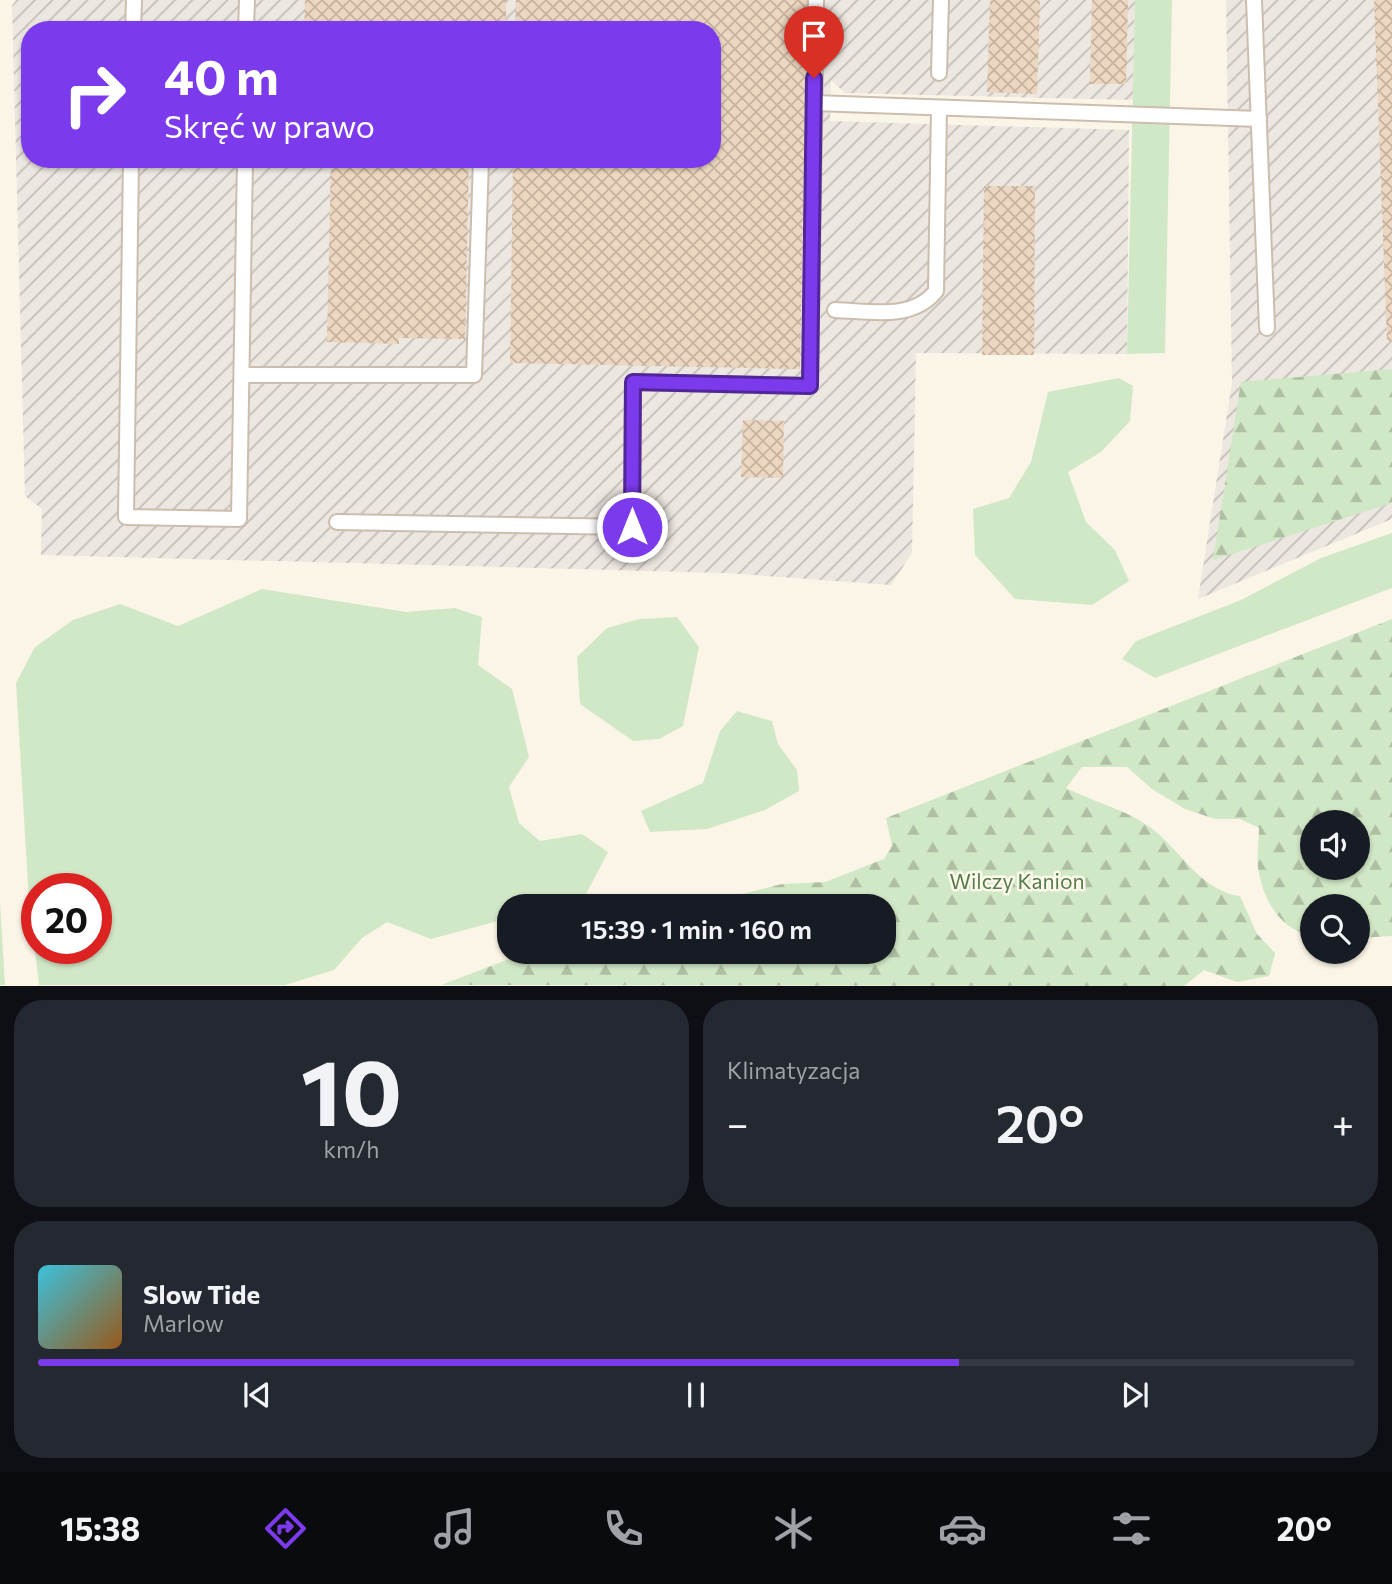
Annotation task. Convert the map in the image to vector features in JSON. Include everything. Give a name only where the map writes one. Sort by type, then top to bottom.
[{"type":"lane","points":[[133,21],[134,0]]},
{"type":"lane","points":[[246,21],[247,0]]},
{"type":"lane","points":[[337,522],[632,527],[633,382],[810,386],[816,0]]},
{"type":"lane","points":[[940,73],[941,0]]},
{"type":"lane","points":[[1254,0],[1267,328]]},
{"type":"lane","points":[[814,103],[1259,119]]},
{"type":"lane","points":[[835,310],[913,309],[927,302],[936,291],[939,108]]},
{"type":"lane","points":[[131,168],[127,517],[239,519],[245,168]]},
{"type":"lane","points":[[242,375],[474,375],[481,168]]},
{"type":"shaded area","points":[[16,0],[1135,0],[1133,100],[845,93],[831,80],[830,121],[1129,130],[1127,354],[916,353],[912,553],[891,585],[725,573],[41,555],[42,509],[25,496],[12,6]]},
{"type":"shaded area","points":[[1226,0],[1392,0],[1392,519],[1198,599],[1232,383]]},
{"type":"green space","points":[[1135,0],[1172,0],[1165,353],[1127,354]]},
{"type":"green space","points":[[1392,369],[1392,503],[1213,560],[1241,382]]},
{"type":"green space","points":[[1119,378],[1133,386],[1130,421],[1101,452],[1068,472],[1086,522],[1115,550],[1129,581],[1092,605],[1015,599],[975,555],[973,509],[1009,498],[1031,462],[1048,392]]},
{"type":"green space","points":[[1392,533],[1392,588],[1155,678],[1122,659],[1136,641],[1241,600],[1321,558]]},
{"type":"green space","points":[[262,589],[406,612],[455,608],[482,617],[478,665],[512,689],[529,757],[509,787],[519,823],[540,841],[582,834],[608,852],[586,894],[497,894],[497,921],[431,939],[387,922],[362,938],[334,970],[285,985],[39,985],[36,964],[112,964],[112,873],[27,873],[16,683],[35,647],[73,620],[120,604],[178,626]]},
{"type":"green space","points":[[677,617],[699,647],[683,726],[659,739],[633,741],[580,704],[577,657],[607,628],[639,619]]},
{"type":"green space","name":"Wilczy Kanion","points":[[1392,619],[1392,936],[1370,937],[1370,894],[1300,894],[1300,932],[1291,928],[1276,914],[1265,895],[1258,862],[1259,828],[1240,819],[1215,819],[1185,809],[1152,789],[1127,767],[1082,767],[1066,788],[1145,824],[1204,879],[1227,893],[1240,896],[1257,934],[1275,953],[1269,976],[1237,982],[1204,970],[1184,986],[441,985],[497,964],[896,964],[896,894],[742,894],[782,884],[825,882],[884,859],[892,846],[886,818]]},
{"type":"green space","points":[[737,711],[772,721],[778,744],[797,770],[799,791],[765,810],[707,829],[650,832],[641,811],[703,783],[720,731]]},
{"type":"green space","points":[[0,902],[5,985],[0,985]]},
{"type":"building","points":[[305,0],[506,0],[506,21],[304,21]]},
{"type":"building","points":[[516,0],[807,0],[800,369],[510,363],[513,168],[721,168],[721,21],[515,21]]},
{"type":"building","points":[[990,0],[1040,0],[1037,94],[987,92]]},
{"type":"building","points":[[1092,0],[1128,0],[1126,84],[1090,84]]},
{"type":"building","points":[[1374,0],[1392,0],[1392,341],[1387,341]]},
{"type":"building","points":[[331,168],[469,168],[465,339],[399,338],[399,344],[327,342]]},
{"type":"building","points":[[984,186],[1035,186],[1034,355],[982,355]]},
{"type":"building","points":[[743,420],[784,421],[783,478],[741,477]]},
{"type":"route","points":[[632,527],[633,382],[810,386],[814,78]]}]
